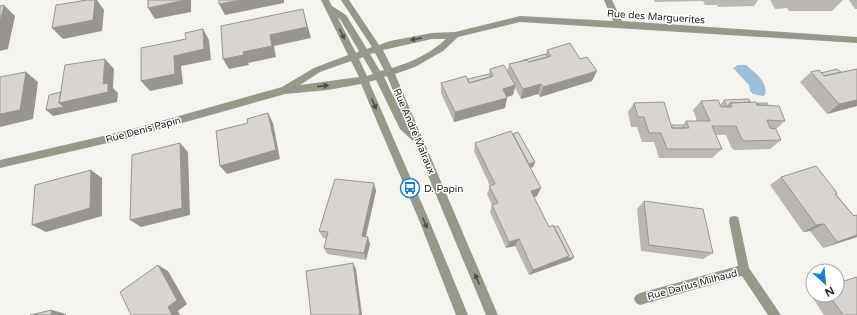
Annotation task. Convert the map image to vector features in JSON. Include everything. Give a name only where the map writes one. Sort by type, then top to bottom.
[{"type":"street","name":"Rue André Malraux","points":[[346,0],[378,49],[390,71],[492,315]]},
{"type":"street","points":[[608,0],[619,24]]},
{"type":"street","points":[[327,4],[343,17],[378,75],[403,126],[419,141]]},
{"type":"street","points":[[327,4],[359,68],[424,220],[462,315]]},
{"type":"street","name":"Rue des Marguerites","points":[[364,53],[390,44],[432,36],[455,35],[520,19],[857,40]]},
{"type":"street","name":"Rue des Marguerites","points":[[378,75],[412,65],[440,49],[455,35]]},
{"type":"street","name":"Rue Denis Papin","points":[[285,90],[317,70],[364,53]]},
{"type":"street","name":"Rue Denis Papin","points":[[0,164],[129,134],[285,90],[328,86],[364,80],[378,75]]},
{"type":"street","name":"Rue Darius Milhaud","points":[[734,221],[744,270],[775,315]]},
{"type":"street","name":"Rue Darius Milhaud","points":[[640,299],[744,270]]},
{"type":"water","points":[[738,65],[746,65],[757,74],[765,86],[765,95],[753,94],[750,91],[749,85],[733,68]]},
{"type":"building","points":[[95,0],[93,20],[52,28],[56,5]]},
{"type":"building","points":[[148,0],[185,0],[148,8]]},
{"type":"building","points":[[219,0],[241,0],[219,4]]},
{"type":"building","points":[[4,5],[0,22],[0,6]]},
{"type":"building","points":[[303,9],[307,27],[270,35],[272,46],[243,52],[244,55],[223,59],[221,26]]},
{"type":"building","points":[[203,29],[204,49],[174,56],[175,74],[141,81],[141,48],[186,39],[185,33]]},
{"type":"building","points":[[570,43],[580,59],[587,57],[597,71],[543,87],[541,84],[523,89],[509,64],[527,60],[529,62],[551,56],[547,50]]},
{"type":"building","points":[[546,54],[548,57],[529,62],[524,60]]},
{"type":"building","points":[[105,59],[103,84],[108,83],[108,92],[59,103],[65,65]]},
{"type":"building","points":[[504,65],[515,85],[503,89],[507,98],[455,112],[441,83],[466,76],[469,83],[493,76],[490,69]]},
{"type":"building","points":[[837,69],[841,72],[824,76],[821,73]]},
{"type":"building","points":[[857,69],[857,100],[839,104],[811,72],[819,70],[824,76]]},
{"type":"building","points":[[26,72],[20,110],[0,114],[0,77]]},
{"type":"building","points":[[489,74],[491,77],[469,83],[468,79]]},
{"type":"building","points":[[61,92],[59,103],[64,107],[46,110],[49,95]]},
{"type":"building","points":[[749,99],[750,102],[730,103],[727,107],[724,100]]},
{"type":"building","points":[[718,100],[721,107],[732,107],[730,103],[756,102],[757,105],[779,106],[785,121],[767,120],[770,128],[776,129],[781,140],[744,141],[741,138],[736,126],[712,126],[722,149],[667,149],[661,133],[649,133],[644,117],[638,117],[634,103],[664,102],[672,128],[689,128],[686,121],[710,121],[701,101]]},
{"type":"building","points":[[757,103],[767,103],[768,105],[757,105]]},
{"type":"building","points":[[268,113],[276,150],[220,166],[216,131],[248,123],[247,119]]},
{"type":"building","points":[[672,125],[683,125],[684,128],[672,128]]},
{"type":"building","points":[[511,131],[541,188],[531,191],[549,227],[553,225],[569,256],[533,270],[519,239],[509,242],[492,205],[498,203],[489,186],[495,184],[475,143]]},
{"type":"building","points":[[518,132],[535,162],[529,164],[513,134]]},
{"type":"building","points":[[180,143],[182,208],[130,220],[132,155]]},
{"type":"building","points":[[816,166],[837,193],[835,194],[854,216],[857,215],[857,235],[837,242],[824,224],[816,225],[781,177]]},
{"type":"building","points":[[91,170],[90,208],[32,225],[35,185]]},
{"type":"building","points":[[335,179],[374,183],[362,236],[368,237],[364,253],[324,248],[328,232],[319,231]]},
{"type":"building","points":[[644,201],[703,209],[713,253],[649,245]]},
{"type":"building","points":[[558,226],[574,257],[567,259],[569,256],[554,227]]},
{"type":"building","points":[[353,263],[360,315],[311,315],[306,271]]},
{"type":"building","points":[[158,265],[177,300],[168,307],[172,315],[131,315],[120,292]]},
{"type":"building","points":[[857,277],[857,315],[843,315],[835,303],[845,303],[845,281]]},
{"type":"building","points":[[52,310],[51,315],[30,315]]},
{"type":"place","name":"D. Papin","points":[[410,188]]}]
